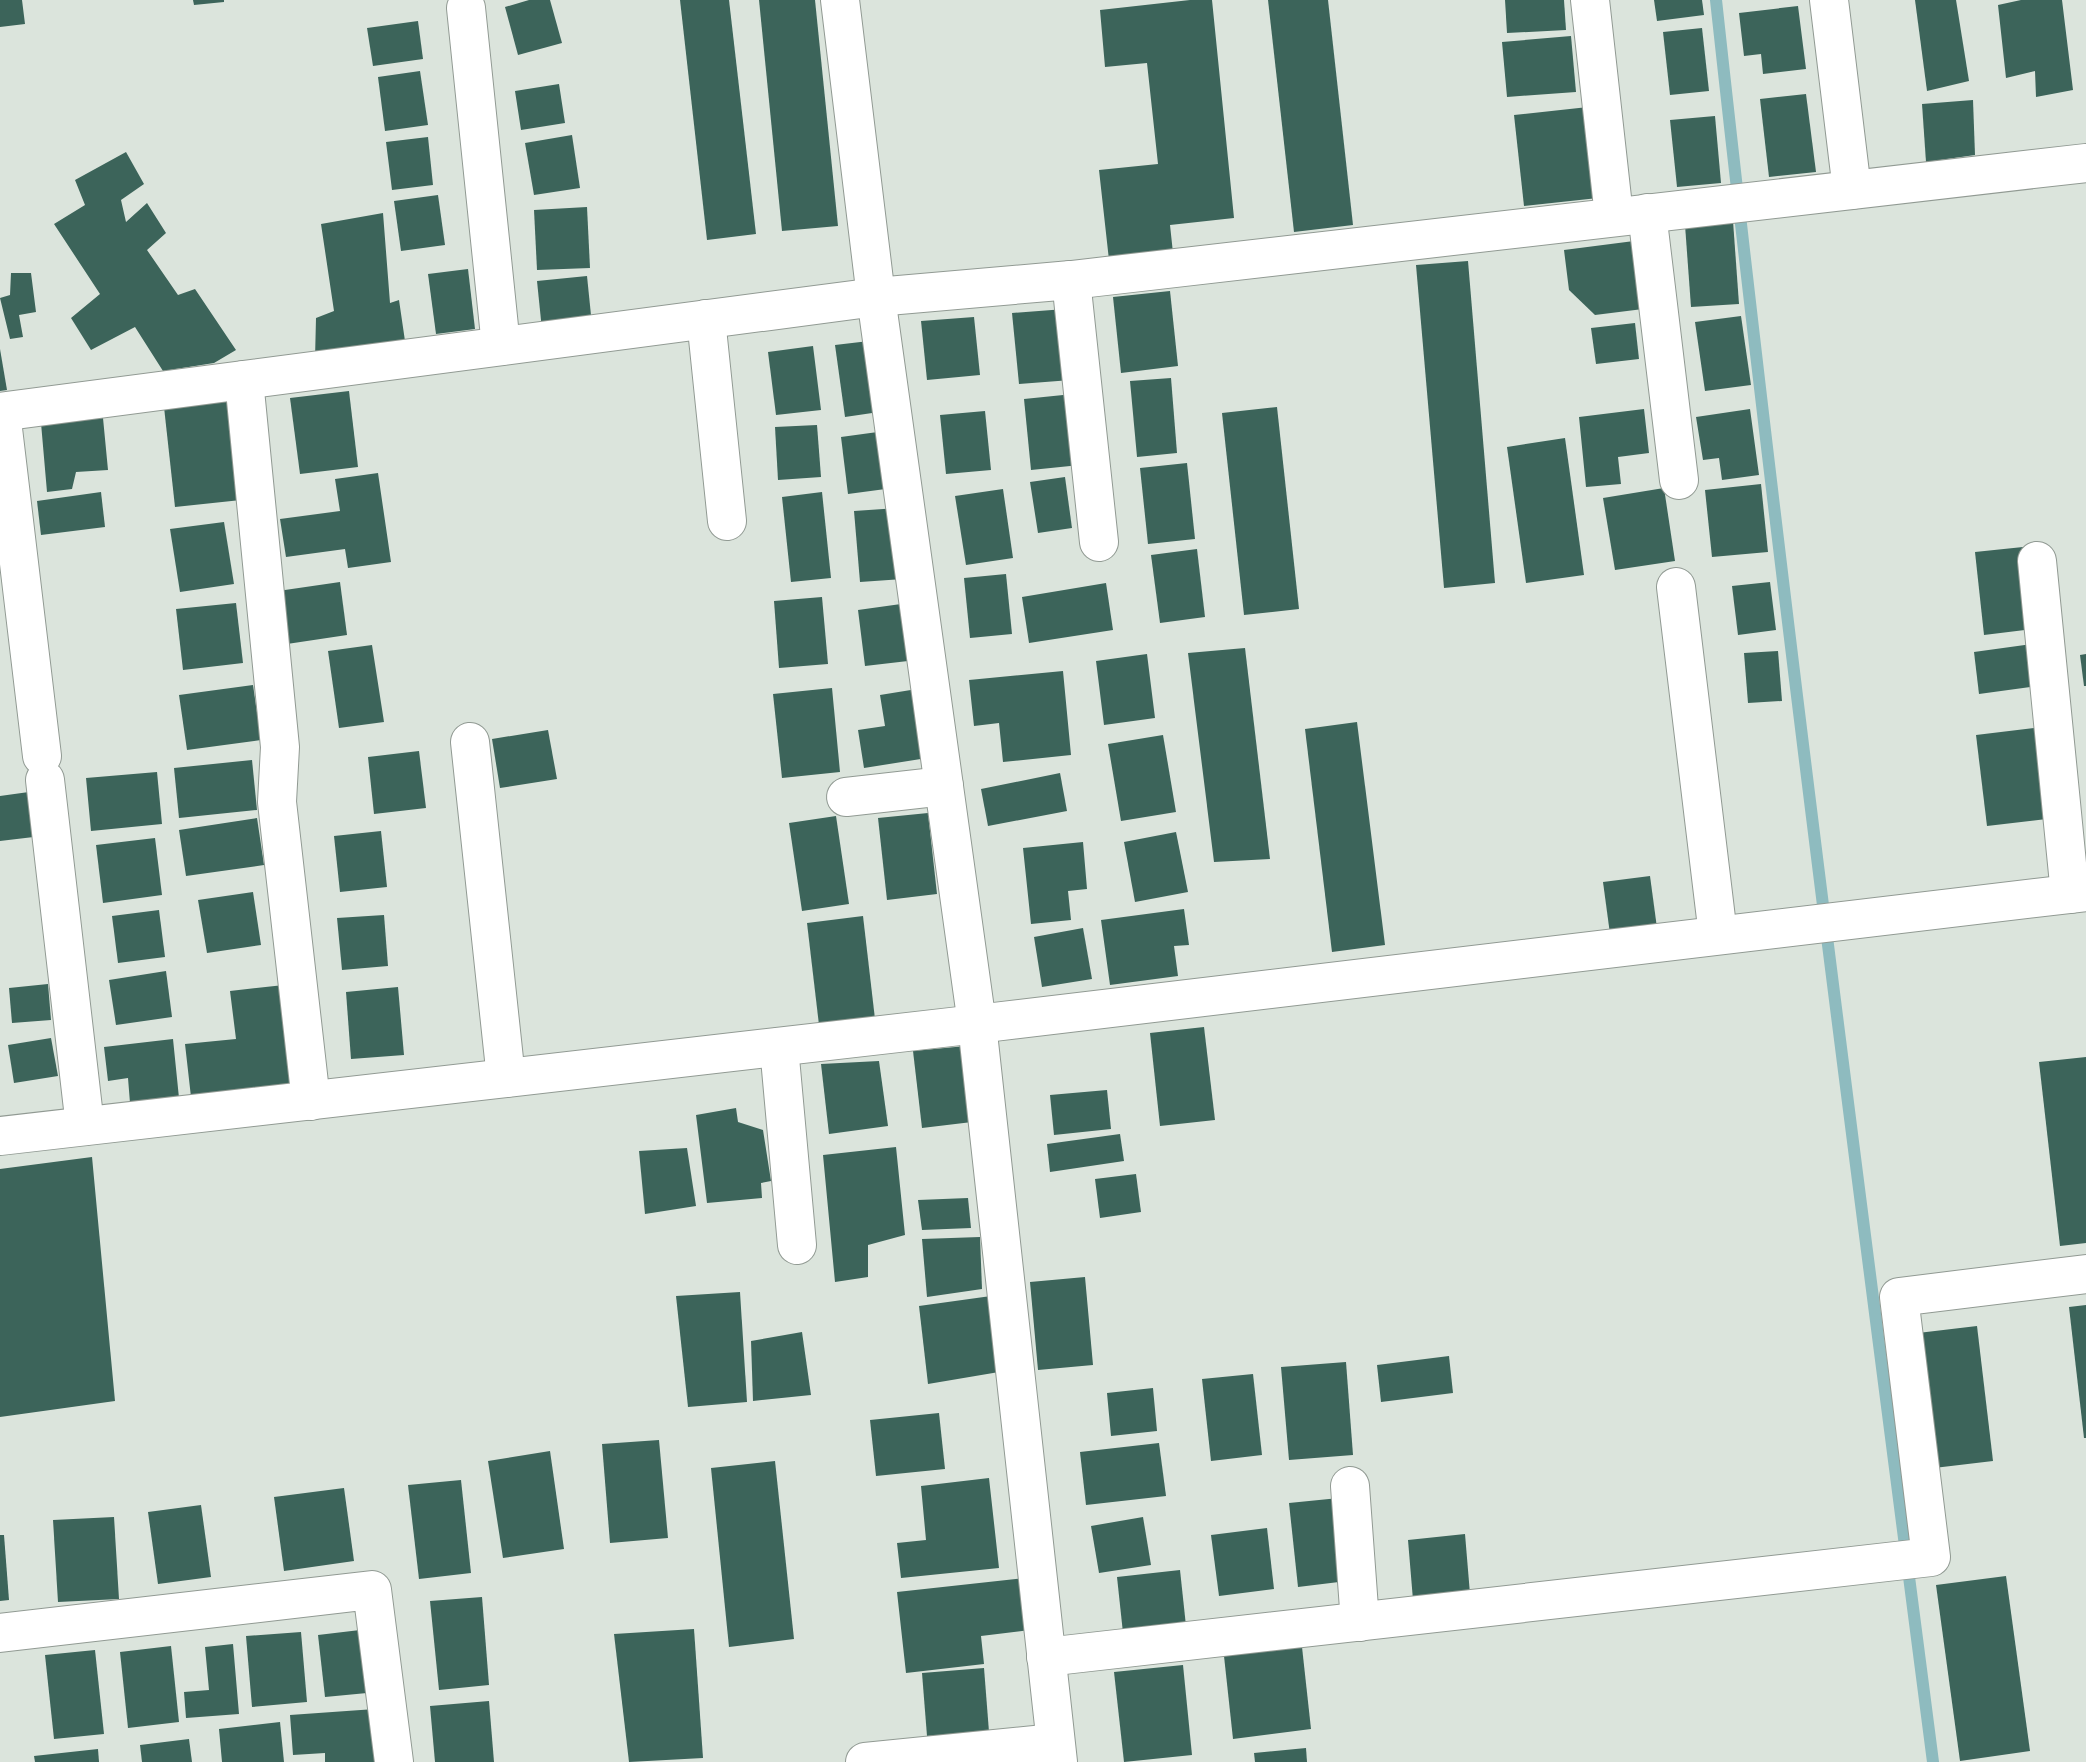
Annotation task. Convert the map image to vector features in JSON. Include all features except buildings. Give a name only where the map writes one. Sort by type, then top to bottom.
[{"type":"street","points":[[841,0],[876,297],[977,1024],[1056,1752],[864,1762]]},
{"type":"street","points":[[1590,0],[1679,480]]},
{"type":"street","points":[[1829,0],[1852,190]]},
{"type":"street","points":[[466,8],[501,346]]},
{"type":"street","points":[[85,1126],[1,412],[876,297],[1071,280],[2086,163]]},
{"type":"street","points":[[1071,280],[1099,542]]},
{"type":"street","points":[[706,319],[727,521]]},
{"type":"street","points":[[244,380],[280,747],[277,802],[311,1101]]},
{"type":"street","points":[[0,1136],[977,1024],[2078,893],[2037,561]]},
{"type":"street","points":[[1676,587],[1718,935]]},
{"type":"street","points":[[470,742],[506,1078]]},
{"type":"street","points":[[846,797],[944,786]]},
{"type":"street","points":[[779,1047],[796,1245]]},
{"type":"street","points":[[1046,1657],[1931,1557],[1899,1297],[2086,1274]]},
{"type":"street","points":[[1350,1486],[1360,1622]]},
{"type":"street","points":[[0,1633],[372,1590],[394,1762]]},
{"type":"waterway","points":[[1716,0],[1793,661],[1933,1762]]}]
